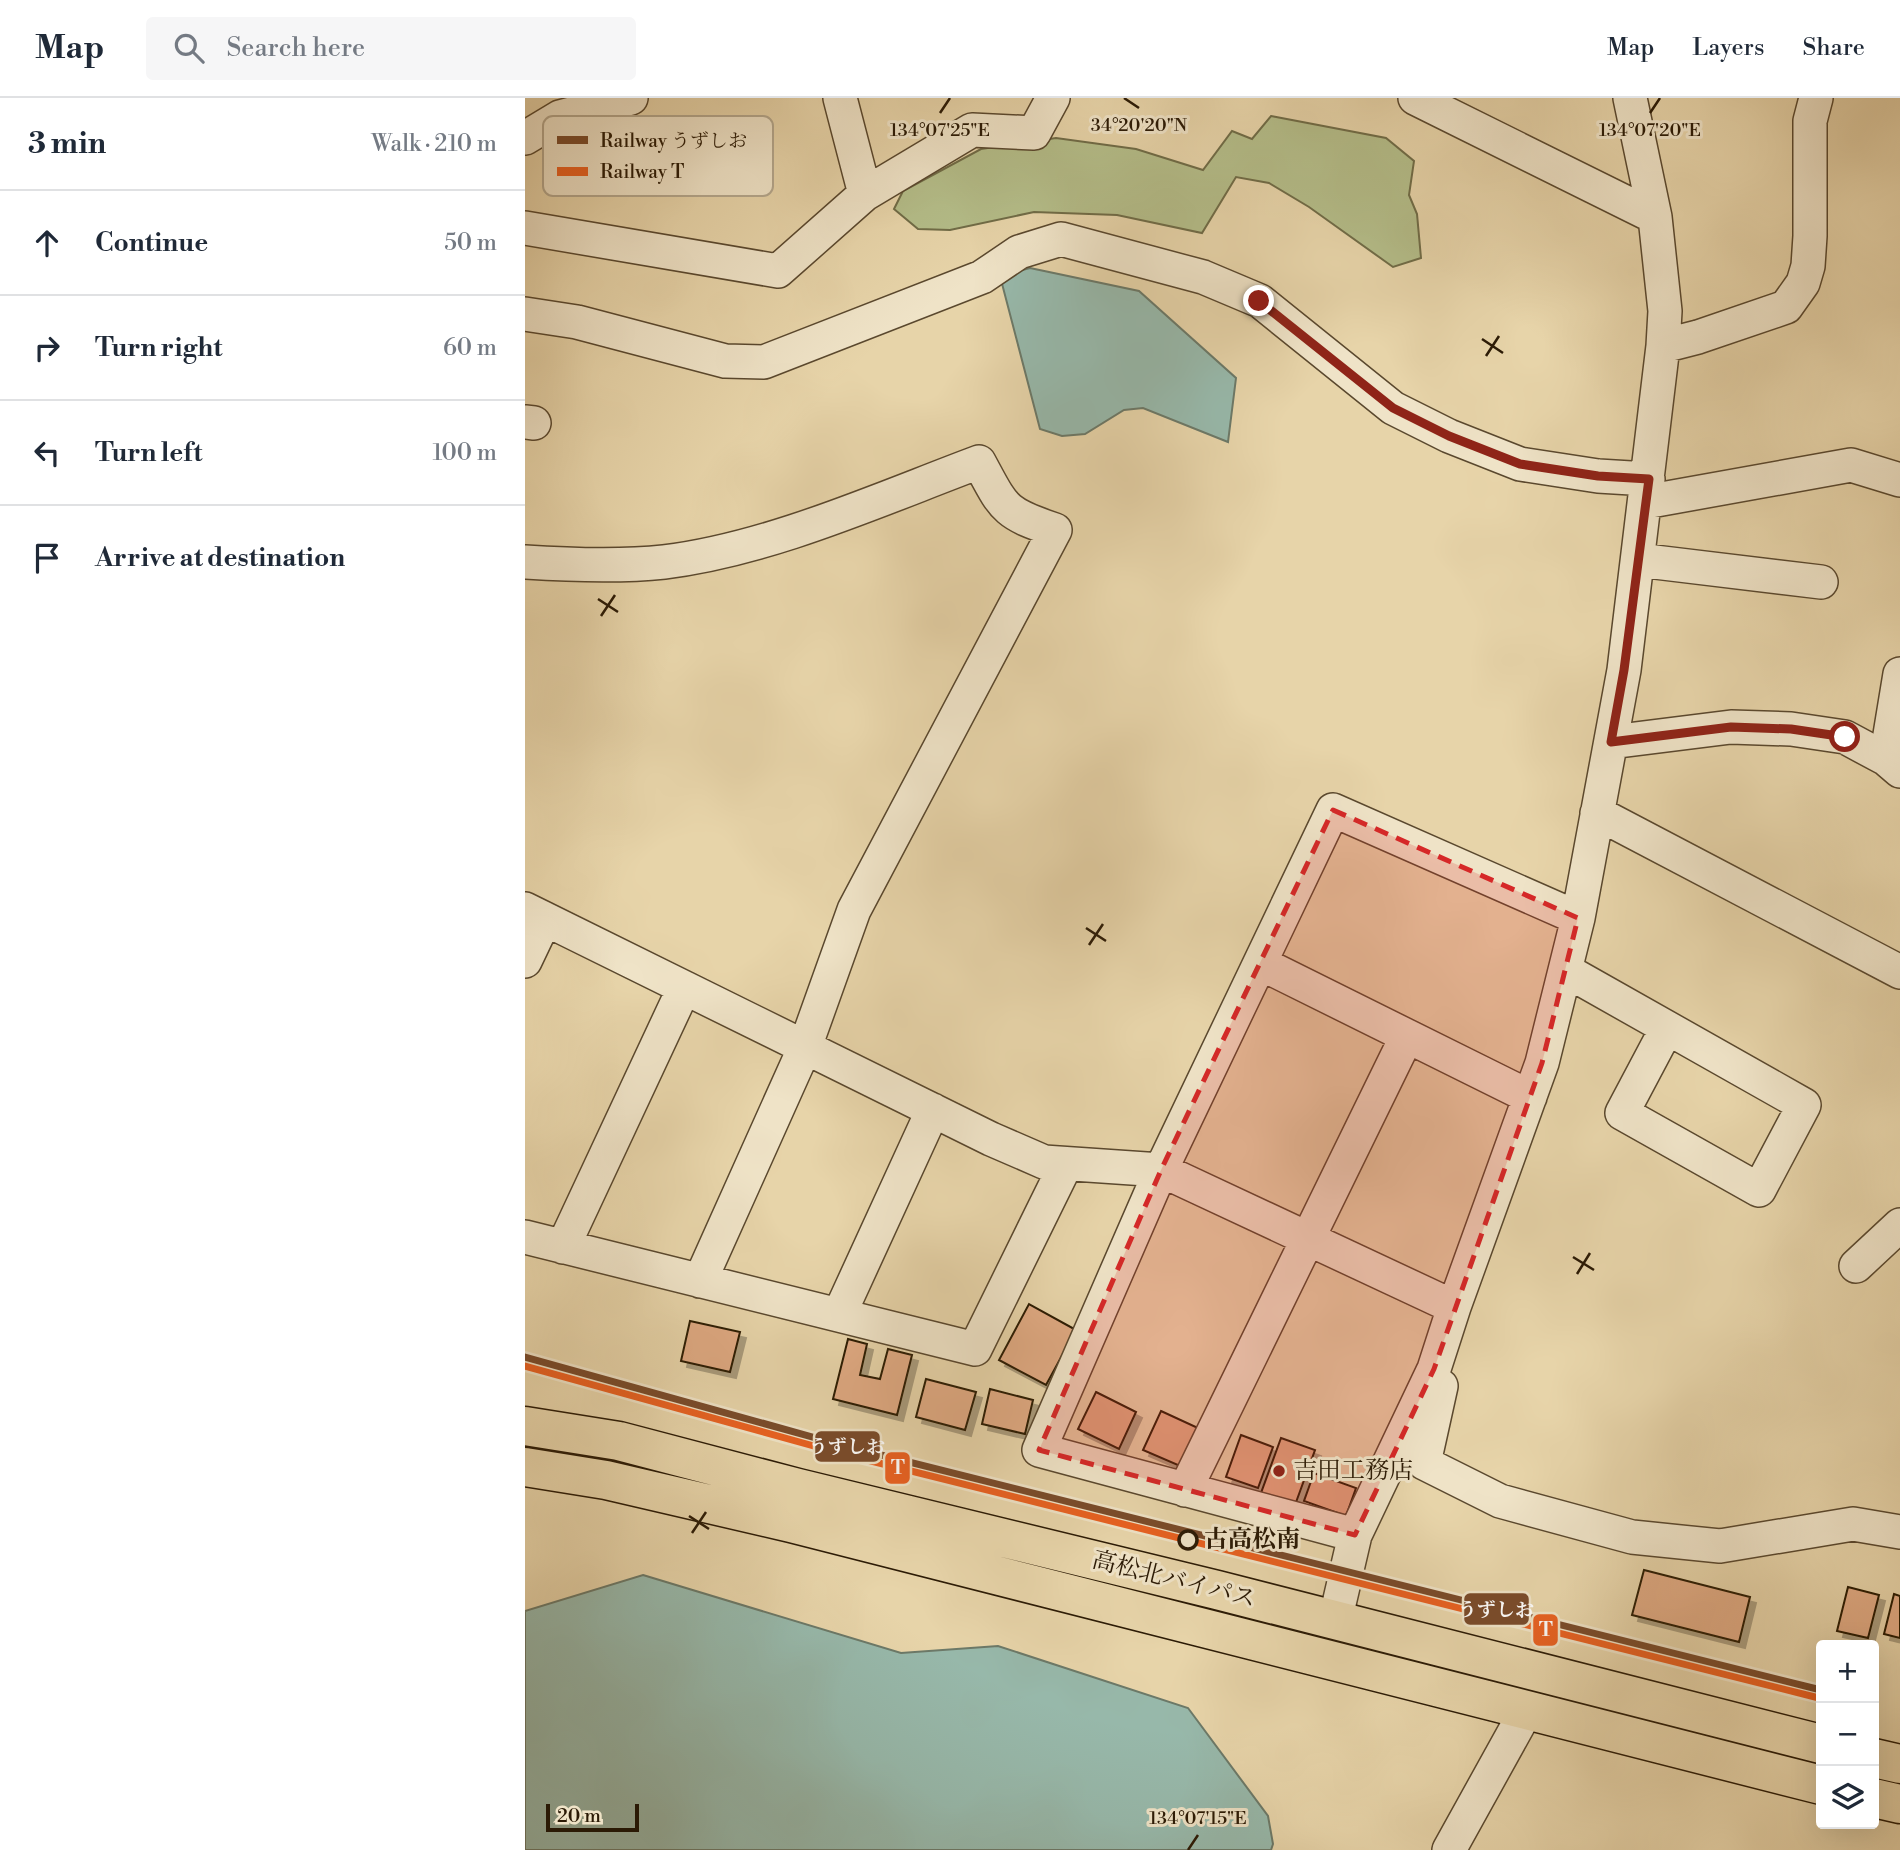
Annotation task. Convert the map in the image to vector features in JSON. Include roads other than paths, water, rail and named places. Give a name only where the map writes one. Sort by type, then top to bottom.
[{"type":"highway","name":"高松北バイパス","points":[[525,1426],[619,1441],[1816,1743]]},
{"type":"highway","name":"高松北バイパス","points":[[525,1467],[606,1480],[791,1523],[1816,1784]]},
{"type":"highway","points":[[1879,1759],[1900,1764]]},
{"type":"highway","points":[[1879,1799],[1900,1804]]},
{"type":"street","points":[[564,116],[631,98]]},
{"type":"street","points":[[840,98],[865,194]]},
{"type":"street","points":[[525,228],[778,271],[865,194],[972,130],[1034,133],[1053,98]]},
{"type":"street","points":[[1415,98],[1655,217]]},
{"type":"street","points":[[1335,1621],[1355,1535],[1434,1369],[1542,1063],[1578,918],[1624,670],[1663,346],[1665,311],[1655,217],[1630,98]]},
{"type":"street","points":[[1663,346],[1786,307],[1803,283],[1808,266],[1810,236],[1810,121],[1816,98]]},
{"type":"street","points":[[525,138],[543,127]]},
{"type":"street","points":[[525,314],[577,322],[725,361],[764,362],[982,276],[1019,252],[1061,239],[1203,277],[1259,301],[1393,408],[1449,436],[1520,464],[1598,476],[1647,491],[1851,465],[1900,480]]},
{"type":"street","points":[[525,562],[573,565],[664,562],[765,541],[979,462],[1002,505],[1023,519],[1055,530],[853,910],[805,1047],[700,1281]]},
{"type":"street","points":[[1638,560],[1821,582]]},
{"type":"street","points":[[1611,742],[1731,727],[1791,729],[1845,737],[1893,765],[1900,674]]},
{"type":"street","points":[[1355,1535],[1039,1450],[1161,1170],[1333,810],[1578,918]]},
{"type":"street","points":[[1597,813],[1900,972]]},
{"type":"street","points":[[525,961],[535,914],[1044,1162],[1161,1170],[1454,1307]]},
{"type":"street","points":[[1260,963],[1530,1097]]},
{"type":"street","points":[[1565,970],[1804,1105],[1759,1190],[1622,1113],[1667,1028]]},
{"type":"street","points":[[563,1247],[684,988]]},
{"type":"street","points":[[1185,1490],[1407,1036]]},
{"type":"street","points":[[839,1315],[933,1110]]},
{"type":"street","points":[[525,1237],[975,1349],[1066,1164]]},
{"type":"street","points":[[1856,1266],[1900,1225]]},
{"type":"street","points":[[1434,1369],[1441,1385],[1424,1463],[1500,1502],[1632,1537],[1720,1546],[1853,1524],[1900,1532]]},
{"type":"street","points":[[1449,1850],[1526,1711]]},
{"type":"rail line","name":"うずしお","points":[[525,1357],[841,1445],[1816,1689]]},
{"type":"rail line","name":"T","points":[[525,1366],[839,1453],[1816,1697]]},
{"type":"place","name":"吉田工務店","points":[[1279,1471]]},
{"type":"place","name":"古高松南","points":[[1188,1540]]}]
